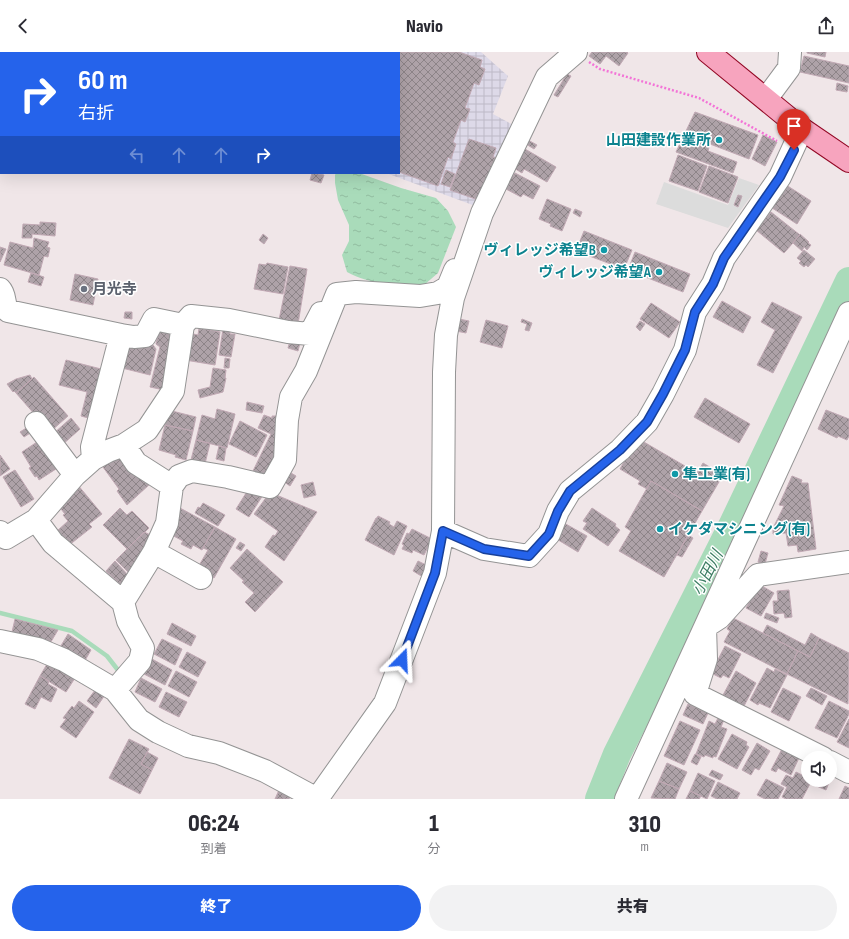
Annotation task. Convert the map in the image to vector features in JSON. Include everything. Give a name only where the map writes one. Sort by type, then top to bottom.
[{"type":"main road","points":[[708,52],[802,129],[849,161]]},
{"type":"street","points":[[766,99],[788,68],[790,52]]},
{"type":"street","points":[[0,532],[6,538],[36,520],[75,475],[93,458],[124,445],[147,430],[173,391],[183,325],[191,316],[229,320],[288,332],[310,334],[330,295],[356,292],[420,296],[438,293],[448,287],[547,78],[576,53]]},
{"type":"street","points":[[443,531],[484,549],[529,556],[549,534],[558,511],[570,491],[620,450],[647,422],[685,350],[695,312],[713,284],[724,258],[780,177],[794,150],[802,129]]},
{"type":"street","points":[[0,641],[38,649],[64,660],[116,690],[139,720],[158,732],[188,746],[219,753],[265,771],[317,799],[385,703],[435,573],[443,531],[444,372],[446,335],[453,298],[482,213]]},
{"type":"street","points":[[0,289],[3,292],[5,307],[8,311],[121,335],[134,337],[145,336],[154,319],[183,325]]},
{"type":"street","points":[[123,602],[154,552],[167,523],[172,486],[180,476],[192,471],[270,487],[286,460],[287,420],[291,397],[306,371],[337,294]]},
{"type":"street","points":[[626,799],[849,313]]},
{"type":"street","points":[[93,458],[92,447],[121,335]]},
{"type":"street","points":[[36,422],[75,475]]},
{"type":"street","points":[[124,445],[136,463],[172,486]]},
{"type":"street","points":[[36,520],[53,543],[123,602],[128,621],[143,648],[140,661],[116,690]]},
{"type":"street","points":[[154,552],[202,578]]},
{"type":"street","points":[[705,627],[719,618],[758,574],[849,562]]},
{"type":"street","points":[[705,627],[706,659],[695,694],[809,751]]},
{"type":"street","points":[[837,766],[849,772]]},
{"type":"path","points":[[576,53],[600,69],[699,98],[794,150]]},
{"type":"shaded area","points":[[400,52],[481,52],[508,76],[493,114],[517,127],[478,207],[389,174],[400,174]]},
{"type":"shaded area","points":[[739,178],[759,185],[728,228],[656,204],[664,182],[728,205]]},
{"type":"water","points":[[362,174],[401,188],[436,198],[448,211],[456,227],[438,273],[424,285],[414,285],[375,282],[365,280],[347,272],[342,255],[349,241],[349,225],[338,200],[335,175]]},
{"type":"building","points":[[400,52],[459,52],[482,60],[480,67],[485,69],[479,85],[474,83],[465,108],[470,109],[465,122],[461,120],[453,142],[456,144],[451,159],[448,157],[438,186],[400,172]]},
{"type":"building","points":[[592,52],[628,53],[619,66],[606,56],[600,64],[589,56]]},
{"type":"building","points":[[807,52],[826,52],[825,57]]},
{"type":"building","points":[[804,56],[849,66],[849,83],[800,72]]},
{"type":"building","points":[[567,74],[571,76],[558,97],[554,95]]},
{"type":"building","points":[[837,83],[848,86],[847,92],[836,90]]},
{"type":"building","name":"山田建設作業所","points":[[695,112],[758,135],[749,159],[710,144],[708,151],[737,162],[733,173],[676,152]]},
{"type":"building","points":[[763,135],[777,142],[765,166],[752,159]]},
{"type":"building","points":[[469,139],[496,148],[493,157],[499,158],[481,201],[450,190]]},
{"type":"building","points":[[528,140],[537,145],[534,149],[526,144]]},
{"type":"building","points":[[525,149],[556,167],[547,182],[524,169],[522,173],[514,168]]},
{"type":"building","points":[[678,155],[707,166],[698,191],[669,181]]},
{"type":"building","points":[[709,166],[738,177],[728,203],[699,192]]},
{"type":"building","points":[[446,170],[455,174],[450,187],[441,184]]},
{"type":"building","points":[[515,173],[540,186],[533,199],[523,194],[521,197],[504,188]]},
{"type":"building","points":[[312,174],[324,175],[321,183],[310,180]]},
{"type":"building","points":[[783,183],[811,201],[797,224],[769,206]]},
{"type":"building","points":[[738,195],[742,196],[738,207],[734,205]]},
{"type":"building","points":[[547,199],[571,209],[562,231],[539,219]]},
{"type":"building","points":[[575,209],[582,212],[580,217],[573,213]]},
{"type":"building","points":[[771,212],[800,235],[784,253],[756,230]]},
{"type":"building","points":[[40,222],[56,223],[55,236],[32,234],[32,238],[22,238],[23,224],[40,225]]},
{"type":"building","name":"ヴィレッジ希望B","points":[[584,231],[632,250],[624,269],[576,251]]},
{"type":"building","points":[[263,234],[268,238],[264,244],[259,240]]},
{"type":"building","points":[[800,234],[811,245],[807,250],[804,247],[802,251],[793,243]]},
{"type":"building","points":[[34,238],[49,242],[47,247],[50,248],[48,257],[44,256],[39,275],[4,265],[10,242],[33,248]]},
{"type":"building","points":[[0,247],[6,249],[0,262]]},
{"type":"building","points":[[804,250],[815,259],[808,267],[806,265],[804,267],[799,263],[801,261],[797,258]]},
{"type":"building","name":"ヴィレッジ希望A","points":[[635,252],[690,274],[683,292],[628,270]]},
{"type":"building","points":[[267,263],[288,267],[283,294],[254,289],[259,264],[266,265]]},
{"type":"building","points":[[290,266],[307,269],[298,324],[279,320]]},
{"type":"building","points":[[31,273],[44,277],[41,286],[28,282]]},
{"type":"building","name":"月光寺","points":[[75,274],[98,279],[93,305],[70,300]]},
{"type":"building","points":[[722,301],[751,317],[743,333],[713,317]]},
{"type":"building","points":[[772,302],[802,317],[773,373],[757,365],[775,330],[761,322]]},
{"type":"building","points":[[651,303],[680,322],[669,338],[640,319]]},
{"type":"building","points":[[125,312],[132,312],[132,319],[124,318]]},
{"type":"building","points":[[459,319],[469,321],[466,333],[456,331]]},
{"type":"building","points":[[522,319],[532,323],[529,331],[525,330],[527,324],[521,322]]},
{"type":"building","points":[[486,320],[508,326],[502,348],[480,342]]},
{"type":"building","points":[[640,321],[645,324],[640,331],[636,327]]},
{"type":"building","points":[[199,328],[220,332],[215,365],[185,360],[189,333],[198,335]]},
{"type":"building","points":[[159,329],[177,333],[164,390],[150,387],[160,347],[156,344]]},
{"type":"building","points":[[223,329],[230,330],[230,334],[235,334],[231,357],[219,355]]},
{"type":"building","points":[[291,337],[301,339],[298,351],[288,348]]},
{"type":"building","points":[[126,340],[131,344],[145,348],[146,344],[153,345],[156,349],[150,375],[122,368]]},
{"type":"building","points":[[225,358],[230,359],[229,368],[224,368]]},
{"type":"building","points":[[66,360],[105,370],[92,419],[81,416],[87,392],[59,385]]},
{"type":"building","points":[[213,368],[226,370],[223,392],[200,398],[198,390],[210,387]]},
{"type":"building","points":[[30,375],[32,379],[16,393],[14,391],[13,392],[7,384],[16,379]]},
{"type":"building","points":[[34,377],[68,416],[50,432],[16,393]]},
{"type":"building","points":[[705,398],[750,424],[739,443],[694,417]]},
{"type":"building","points":[[247,402],[264,406],[262,413],[246,410]]},
{"type":"building","points":[[217,409],[235,414],[227,448],[196,440],[202,415],[215,419]]},
{"type":"building","points":[[168,410],[196,417],[193,431],[165,425]]},
{"type":"building","points":[[826,410],[849,419],[849,436],[847,440],[838,436],[837,438],[818,429]]},
{"type":"building","points":[[264,415],[272,418],[272,416],[282,416],[281,454],[266,480],[252,473],[271,434],[258,428]]},
{"type":"building","points":[[71,418],[80,429],[62,445],[53,434]]},
{"type":"building","points":[[240,421],[267,435],[256,457],[229,444]]},
{"type":"building","points":[[31,425],[35,430],[24,437],[20,432]]},
{"type":"building","points":[[165,425],[193,431],[186,460],[175,457],[176,455],[159,450]]},
{"type":"building","name":"隼工業(有)","points":[[637,438],[697,473],[703,463],[723,475],[702,511],[651,481],[647,489],[638,484],[640,481],[620,469]]},
{"type":"building","points":[[196,440],[210,443],[204,468],[190,464]]},
{"type":"building","points":[[37,442],[38,445],[43,442],[59,467],[39,480],[29,468],[31,467],[22,452]]},
{"type":"building","points":[[219,446],[226,448],[224,461],[216,459]]},
{"type":"building","points":[[119,454],[150,484],[127,505],[117,491],[119,489],[100,463]]},
{"type":"building","points":[[0,455],[10,469],[0,476]]},
{"type":"building","points":[[15,470],[34,499],[21,507],[3,477]]},
{"type":"building","points":[[286,470],[296,476],[290,486],[280,479]]},
{"type":"building","points":[[792,476],[802,480],[801,483],[808,483],[816,549],[798,552],[797,545],[788,546],[786,533],[773,534],[773,528],[784,506],[779,505]]},
{"type":"building","name":"イケダマシニング(有)","points":[[651,481],[702,511],[664,577],[619,551],[631,531],[625,527]]},
{"type":"building","points":[[313,482],[316,495],[304,498],[301,485]]},
{"type":"building","points":[[77,484],[102,514],[89,524],[92,527],[68,546],[56,532],[68,521],[63,515],[65,514],[57,504]]},
{"type":"building","points":[[248,490],[263,495],[249,517],[236,509]]},
{"type":"building","points":[[274,494],[317,512],[284,561],[265,547],[273,535],[275,536],[278,531],[254,514],[268,495]]},
{"type":"building","points":[[203,503],[225,515],[218,526],[195,513],[198,507],[200,508]]},
{"type":"building","points":[[120,508],[127,515],[132,511],[149,528],[127,549],[103,525]]},
{"type":"building","points":[[180,508],[215,527],[202,550],[193,545],[191,549],[181,544],[183,541],[168,533]]},
{"type":"building","points":[[592,508],[616,524],[615,526],[620,530],[608,546],[583,529],[587,523],[583,521]]},
{"type":"building","points":[[378,516],[390,522],[389,524],[394,527],[397,521],[407,526],[394,555],[365,540]]},
{"type":"building","points":[[564,523],[587,536],[578,552],[555,538]]},
{"type":"building","points":[[215,527],[236,539],[214,578],[197,569],[208,550],[203,548]]},
{"type":"building","points":[[412,529],[432,539],[424,555],[413,550],[412,553],[402,549],[404,545],[402,544],[407,533],[409,534]]},
{"type":"building","points":[[144,532],[155,537],[129,573],[116,560]]},
{"type":"building","points":[[688,535],[693,538],[682,557],[677,555]]},
{"type":"building","points":[[240,542],[245,545],[241,551],[236,548]]},
{"type":"building","points":[[247,549],[283,582],[255,612],[245,602],[254,593],[230,568]]},
{"type":"building","points":[[761,551],[768,553],[765,564],[758,562]]},
{"type":"building","points":[[115,561],[128,575],[120,584],[106,571]]},
{"type":"building","points":[[418,561],[428,566],[423,577],[413,571]]},
{"type":"building","points":[[758,586],[762,586],[774,593],[761,616],[746,608]]},
{"type":"building","points":[[789,590],[792,617],[785,618],[784,613],[774,614],[773,601],[778,601],[777,591]]},
{"type":"building","points":[[766,613],[779,618],[777,623],[764,618]]},
{"type":"building","points":[[733,618],[798,651],[787,674],[724,642],[730,631],[727,629]]},
{"type":"building","points":[[15,619],[58,630],[49,645],[12,632]]},
{"type":"building","points":[[172,623],[196,636],[191,646],[167,634]]},
{"type":"building","points":[[767,625],[805,645],[811,633],[819,638],[810,657],[763,633]]},
{"type":"building","points":[[68,634],[91,650],[83,664],[59,649]]},
{"type":"building","points":[[819,638],[849,653],[848,704],[787,674],[798,651],[810,657]]},
{"type":"building","points":[[162,639],[182,649],[175,665],[154,654]]},
{"type":"building","points":[[725,646],[741,654],[729,678],[723,675],[721,678],[711,673]]},
{"type":"building","points":[[187,652],[206,662],[198,677],[179,667]]},
{"type":"building","points":[[152,659],[172,670],[165,685],[144,674]]},
{"type":"building","points":[[54,662],[75,678],[66,692],[40,676],[47,664],[51,667]]},
{"type":"building","points":[[767,668],[774,672],[775,669],[787,675],[770,708],[759,703],[758,705],[750,700]]},
{"type":"building","points":[[176,671],[197,682],[189,697],[168,686]]},
{"type":"building","points":[[736,671],[756,683],[744,706],[723,695]]},
{"type":"building","points":[[40,676],[49,681],[48,684],[57,689],[51,702],[41,697],[35,709],[25,704]]},
{"type":"building","points":[[141,678],[162,689],[155,702],[135,692]]},
{"type":"building","points":[[98,686],[107,692],[96,708],[87,701]]},
{"type":"building","points":[[783,688],[801,697],[789,721],[771,712]]},
{"type":"building","points":[[811,688],[827,696],[822,705],[806,696]]},
{"type":"building","points":[[166,692],[187,702],[179,717],[159,707]]},
{"type":"building","points":[[79,701],[94,712],[76,738],[60,727],[66,719],[63,718],[72,706],[74,708]]},
{"type":"building","points":[[829,701],[849,711],[849,714],[837,738],[815,728]]},
{"type":"building","points":[[688,704],[708,713],[703,724],[683,715]]},
{"type":"building","points":[[718,718],[724,720],[721,727],[727,729],[716,757],[713,756],[713,758],[705,755],[704,757],[696,754],[709,721],[715,724]]},
{"type":"building","points":[[849,719],[849,748],[837,742]]},
{"type":"building","points":[[680,721],[700,730],[684,765],[664,756]]},
{"type":"building","points":[[732,734],[747,742],[746,745],[749,747],[737,769],[718,759]]},
{"type":"building","points":[[129,739],[149,749],[141,764],[152,770],[140,794],[109,778]]},
{"type":"building","points":[[757,743],[770,751],[759,770],[755,768],[751,775],[742,770]]},
{"type":"building","points":[[782,749],[799,758],[791,775],[778,768],[776,772],[771,770]]},
{"type":"building","points":[[147,752],[158,758],[152,770],[141,764]]},
{"type":"building","points":[[695,754],[701,757],[697,765],[691,762]]},
{"type":"building","points":[[667,763],[687,772],[679,789],[659,781]]},
{"type":"building","points":[[712,770],[723,775],[720,780],[709,775]]},
{"type":"building","points":[[796,772],[801,774],[801,787],[808,787],[802,799],[786,799],[782,797],[787,787],[781,784],[786,775],[793,778]]},
{"type":"building","points":[[698,773],[715,781],[707,799],[690,791]]},
{"type":"building","points":[[766,779],[784,788],[778,799],[765,799],[757,795]]},
{"type":"building","points":[[659,781],[679,789],[675,799],[651,798]]},
{"type":"building","points":[[718,782],[740,793],[737,799],[717,799],[711,796]]},
{"type":"building","points":[[845,786],[849,788],[849,799],[839,799]]},
{"type":"building","points":[[819,787],[827,787],[826,790]]},
{"type":"building","points":[[279,790],[290,796],[289,799],[275,799]]},
{"type":"building","points":[[690,791],[701,796],[699,799],[686,799]]},
{"type":"waterway","name":"小田川","points":[[599,799],[617,754],[733,524],[849,281]]},
{"type":"waterway","points":[[0,613],[72,631],[107,656],[121,674]]},
{"type":"place","name":"山田建設作業所","points":[[719,140]]},
{"type":"place","name":"ヴィレッジ希望B","points":[[604,250]]},
{"type":"place","name":"ヴィレッジ希望A","points":[[659,272]]},
{"type":"place","name":"月光寺","points":[[84,289]]},
{"type":"place","name":"隼工業(有)","points":[[675,474]]},
{"type":"place","name":"イケダマシニング(有)","points":[[660,529]]},
{"type":"route","points":[[402,660],[435,573],[443,531],[484,549],[529,556],[549,534],[558,511],[570,491],[620,450],[647,422],[685,350],[695,312],[713,284],[724,258],[780,177],[794,150]]}]
